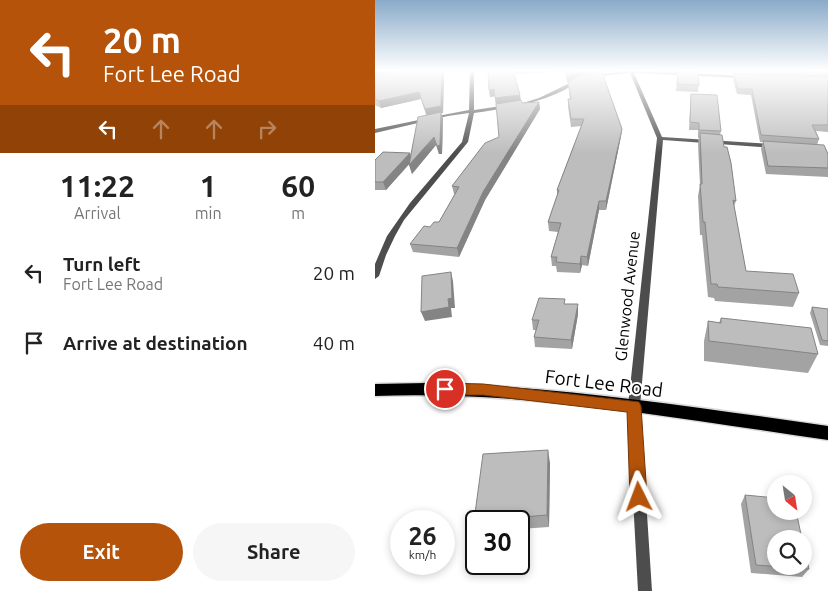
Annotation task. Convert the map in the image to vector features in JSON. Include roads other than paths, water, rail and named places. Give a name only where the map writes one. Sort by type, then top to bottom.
[{"type":"main road","name":"Fort Lee Road","points":[[375,390],[407,388],[483,390],[633,406],[828,433]]},
{"type":"street","points":[[375,272],[385,244],[399,220],[465,142],[472,112],[472,98]]},
{"type":"street","points":[[375,130],[494,109],[543,98]]},
{"type":"street","name":"Glenwood Avenue","points":[[642,98],[659,138],[633,406],[645,591]]},
{"type":"street","points":[[659,138],[779,147]]}]
